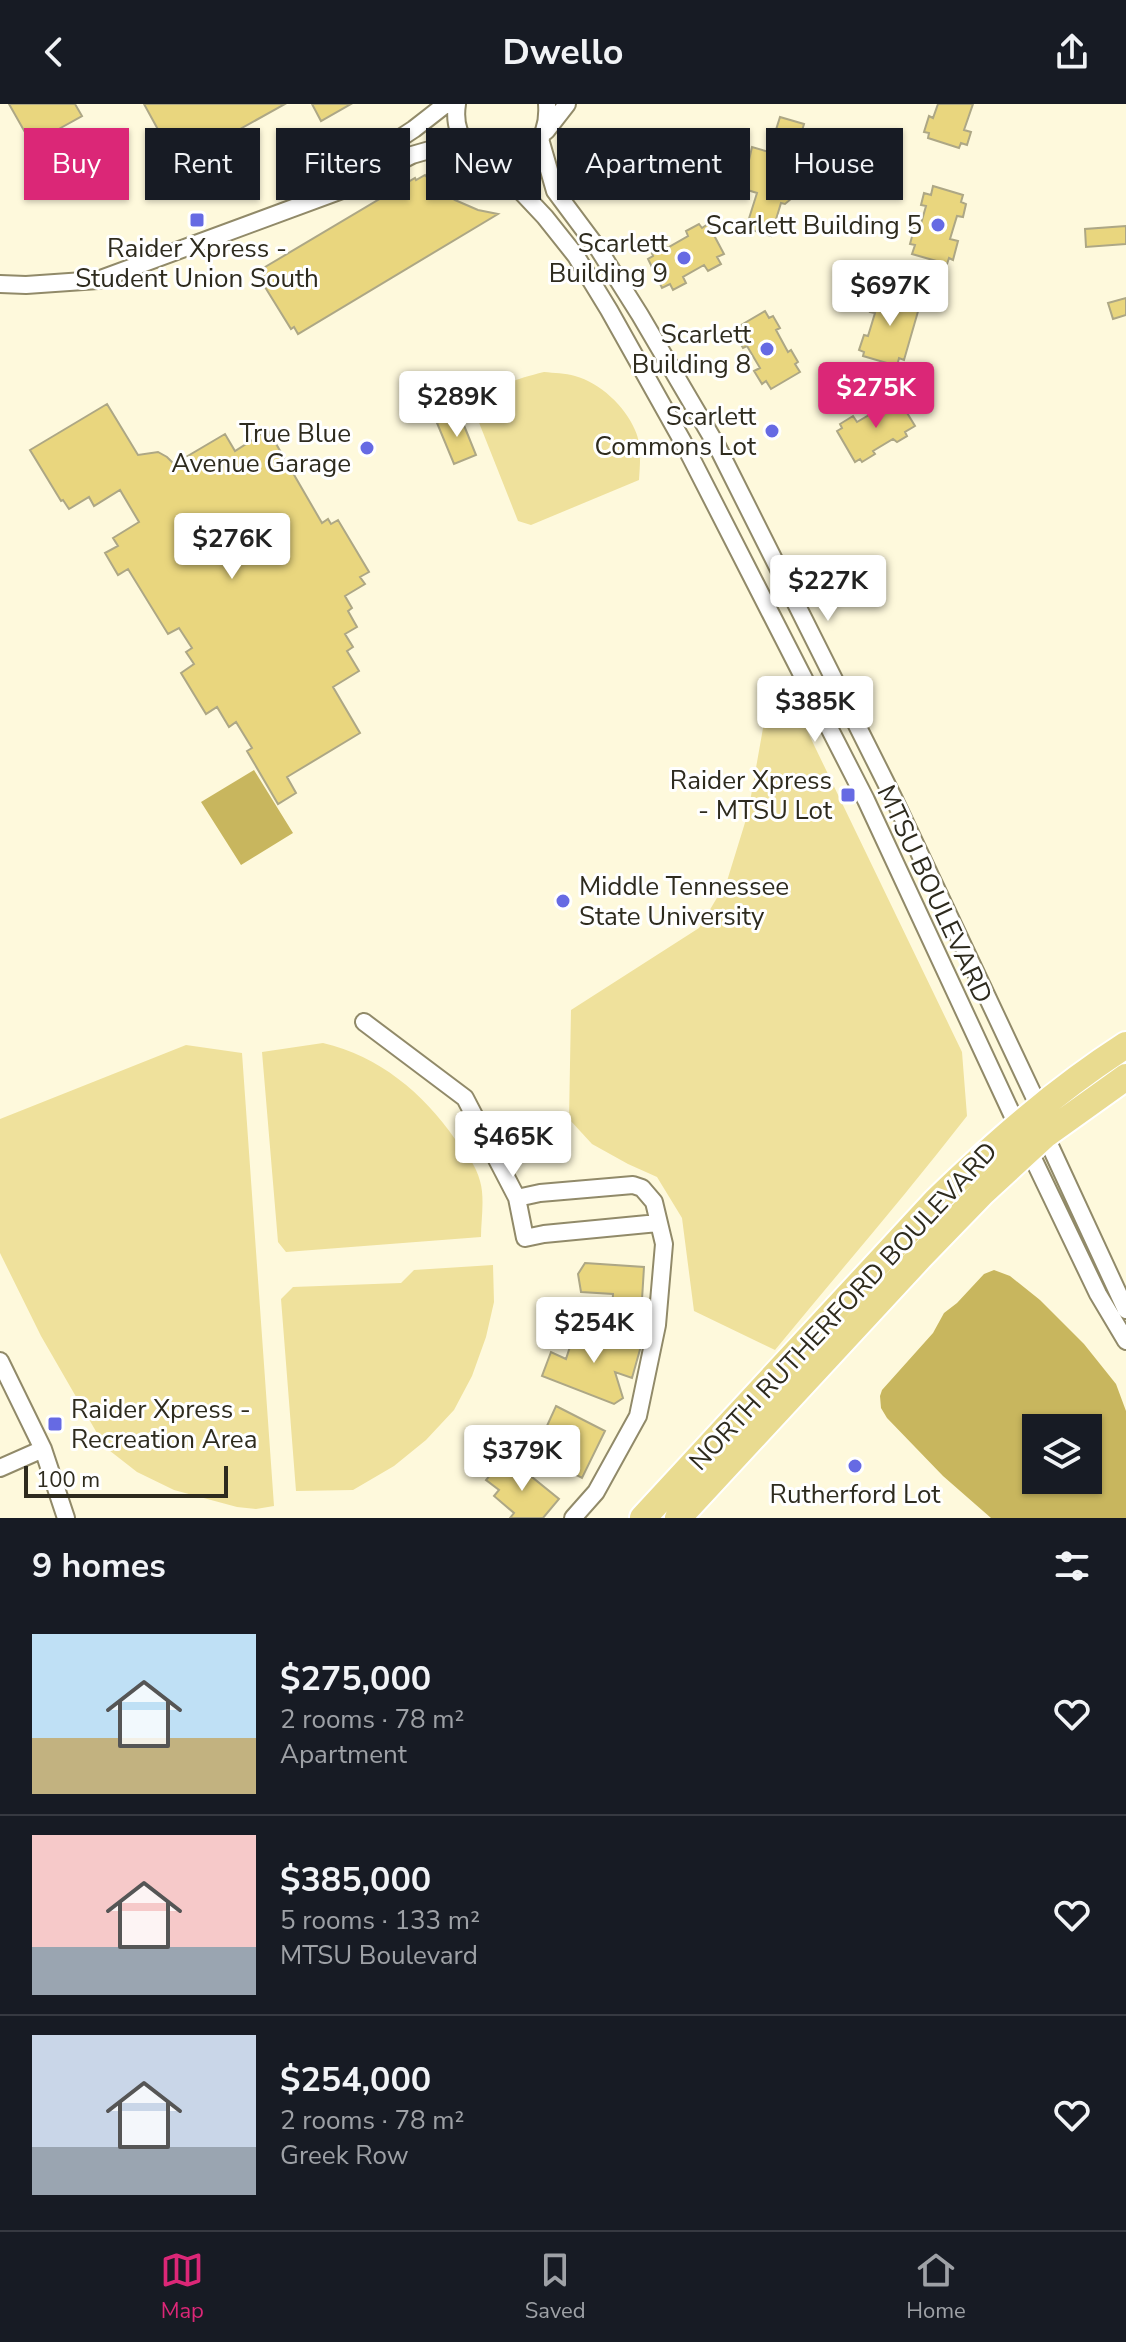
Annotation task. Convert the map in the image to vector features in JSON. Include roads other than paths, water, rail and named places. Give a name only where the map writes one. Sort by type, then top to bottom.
[{"type":"main road","name":"NORTH RUTHERFORD BOULEVARD","points":[[643,1518],[936,1201],[1017,1125],[1126,1045]]},
{"type":"main road","name":"NORTH RUTHERFORD BOULEVARD","points":[[678,1518],[982,1193],[1037,1142],[1126,1077]]},
{"type":"street","points":[[297,206],[414,129],[446,104]]},
{"type":"street","points":[[457,104],[455,118],[458,128]]},
{"type":"street","points":[[542,136],[548,118],[547,104]]},
{"type":"street","points":[[542,136],[567,104]]},
{"type":"street","name":"MTSU BOULEVARD","points":[[542,136],[555,191],[599,250],[717,446],[893,797],[1039,1107],[1037,1142],[1098,1294],[1126,1341]]},
{"type":"street","points":[[0,284],[98,280],[350,187],[426,151]]},
{"type":"street","name":"MTSU BOULEVARD","points":[[528,200],[576,256],[683,442],[866,800],[1017,1125],[1037,1142],[1126,1310]]},
{"type":"street","points":[[364,1022],[465,1098],[517,1198],[525,1238],[658,1223]]},
{"type":"street","points":[[517,1198],[540,1193],[633,1185],[650,1194],[664,1244],[657,1325],[638,1416],[596,1492],[573,1518]]},
{"type":"street","points":[[0,1361],[43,1449],[66,1518]]},
{"type":"street","points":[[0,1468],[43,1449]]},
{"type":"place","name":"Raider Xpress - Student Union South","points":[[197,220]]},
{"type":"place","name":"Scarlett Building 5","points":[[938,225]]},
{"type":"place","name":"Scarlett Building 9","points":[[684,258]]},
{"type":"place","name":"Scarlett Building 8","points":[[767,349]]},
{"type":"place","name":"Scarlett Commons Lot","points":[[772,431]]},
{"type":"place","name":"True Blue Avenue Garage","points":[[367,448]]},
{"type":"place","name":"Raider Xpress - MTSU Lot","points":[[848,795]]},
{"type":"place","name":"Middle Tennessee State University","points":[[563,901]]},
{"type":"place","name":"Raider Xpress - Recreation Area","points":[[55,1424]]},
{"type":"place","name":"Rutherford Lot","points":[[855,1466]]}]
